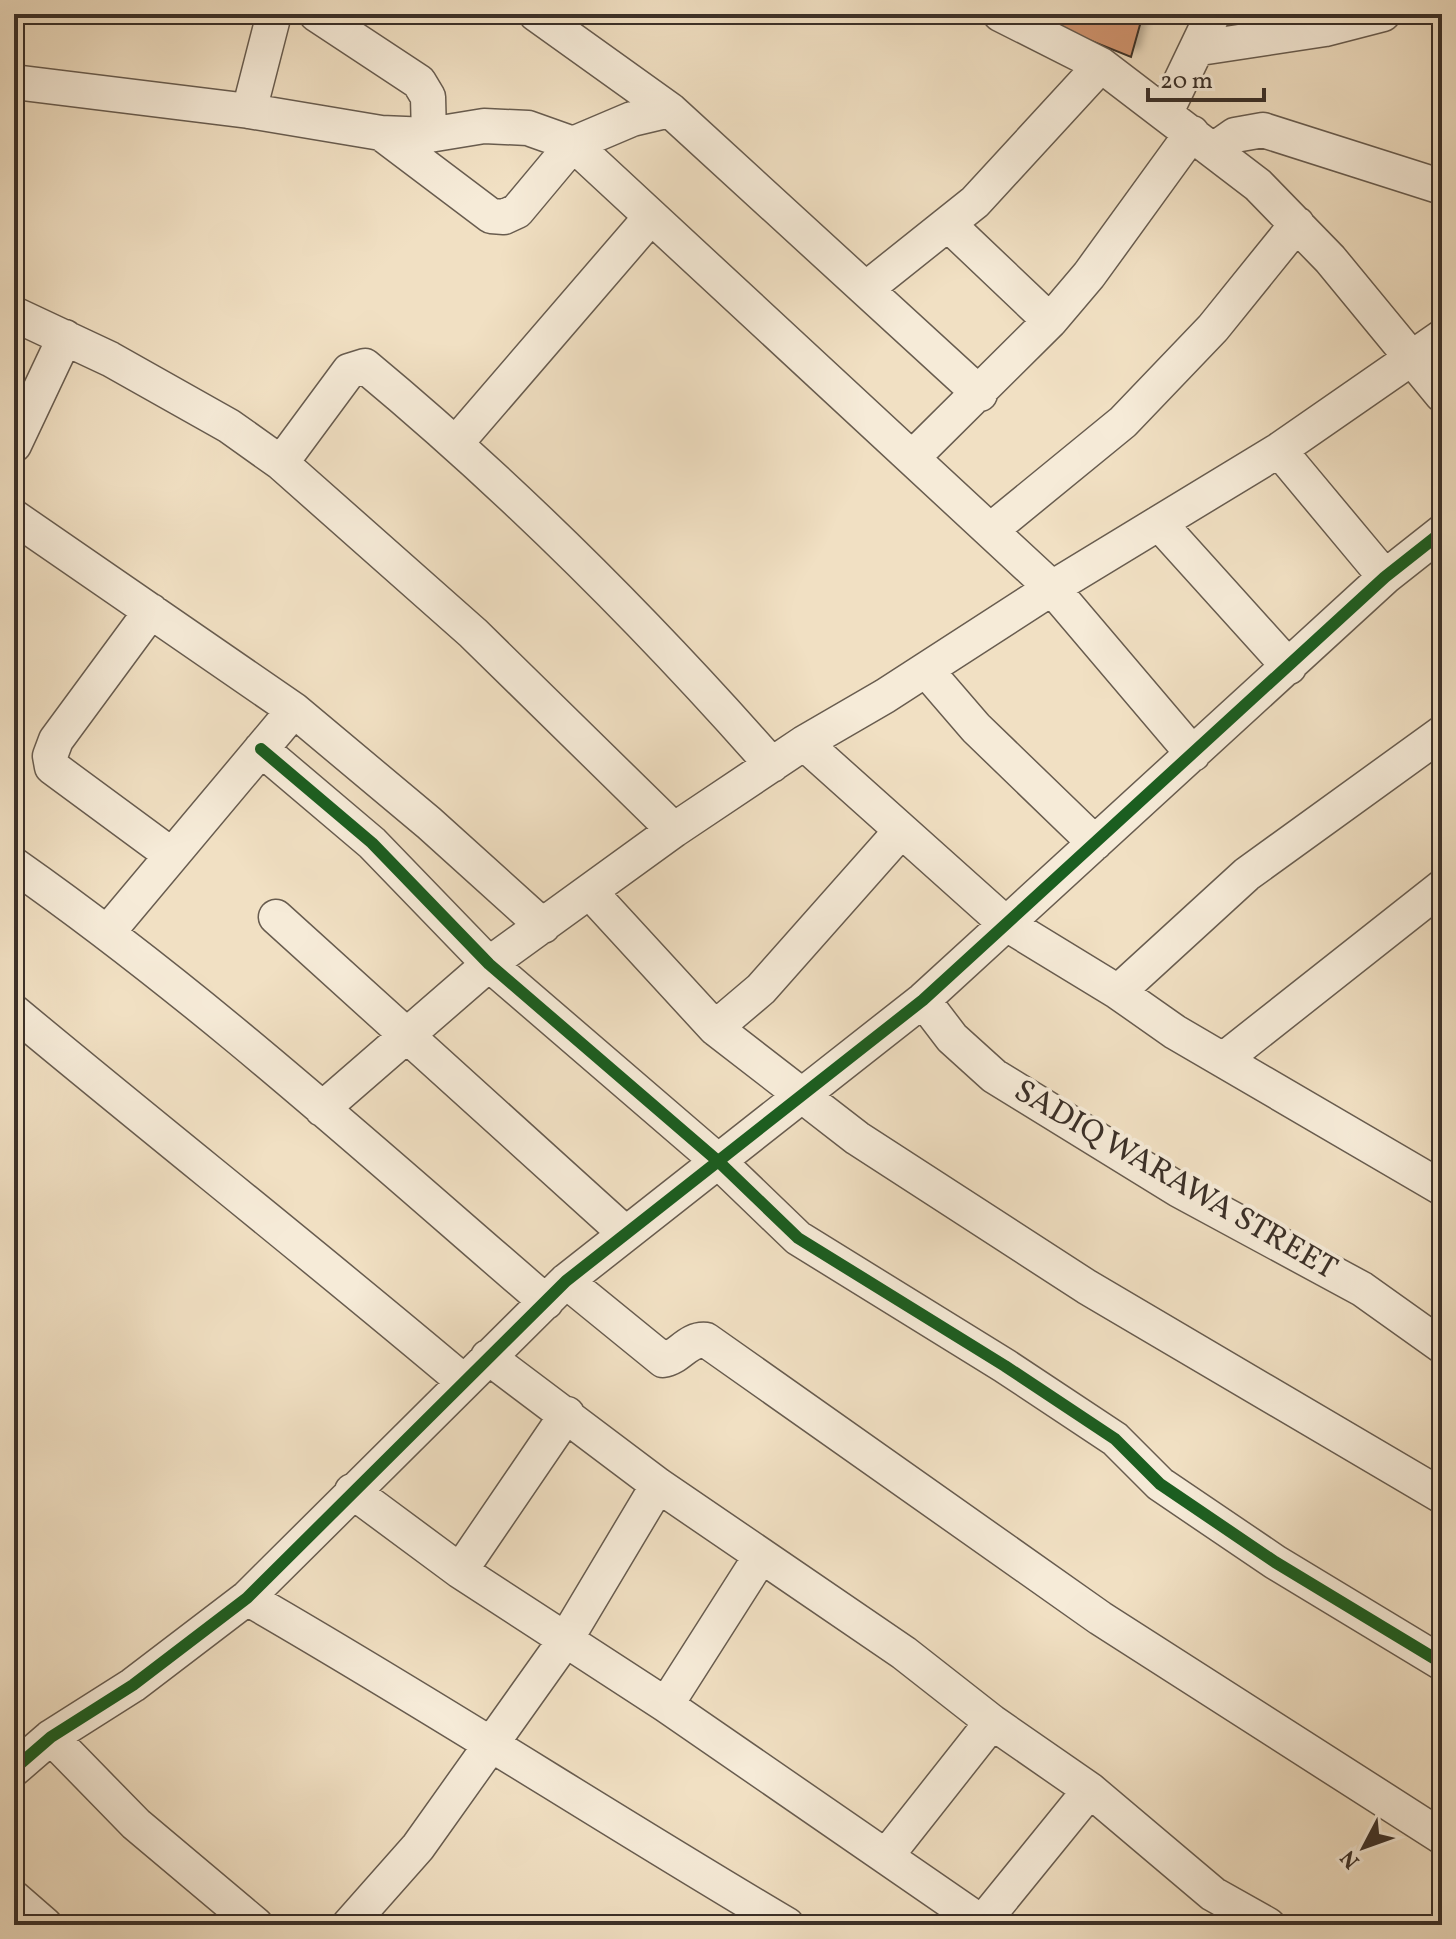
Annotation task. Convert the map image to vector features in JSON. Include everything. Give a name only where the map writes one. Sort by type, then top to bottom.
[{"type":"street","points":[[249,111],[274,14]]},
{"type":"street","points":[[316,14],[419,82],[428,97],[429,135]]},
{"type":"street","points":[[536,14],[670,110],[980,394]]},
{"type":"street","points":[[1000,14],[1101,65],[1258,185],[1330,259],[1442,395]]},
{"type":"street","points":[[1166,112],[1200,48],[1213,14]]},
{"type":"street","points":[[1200,48],[1325,29],[1383,14]]},
{"type":"street","points":[[866,289],[975,202],[1101,65]]},
{"type":"street","points":[[14,82],[249,111],[381,133],[429,135],[484,126],[528,128],[573,144],[1052,588],[1193,754]]},
{"type":"street","points":[[381,133],[491,216],[504,217],[517,211],[573,144],[632,119],[670,110]]},
{"type":"street","points":[[913,457],[980,394],[1050,321],[1204,141],[1263,130],[1442,187]]},
{"type":"street","points":[[457,442],[650,218]]},
{"type":"street","points":[[948,224],[1050,321]]},
{"type":"street","points":[[991,530],[1123,422],[1213,328],[1297,224]]},
{"type":"street","points":[[14,314],[65,337],[229,426],[281,463],[473,633],[674,830]]},
{"type":"street","points":[[14,445],[65,337]]},
{"type":"street","points":[[322,1109],[489,964],[674,830],[804,743],[1279,450],[1410,356],[1442,337]]},
{"type":"street","points":[[281,463],[349,371],[365,366],[457,442],[667,646],[772,765]]},
{"type":"street","points":[[1279,450],[1385,577]]},
{"type":"street","points":[[14,517],[294,710],[429,823],[543,926]]},
{"type":"street","points":[[1159,523],[1289,667]]},
{"type":"street","points":[[14,1769],[51,1737],[133,1685],[247,1598],[556,1292],[625,1233],[806,1096],[923,1000],[1385,577],[1442,532]]},
{"type":"street","points":[[151,611],[56,740],[50,756],[52,767],[170,854]]},
{"type":"street","points":[[926,670],[976,728],[1095,843]]},
{"type":"street","points":[[107,933],[170,854],[294,710]]},
{"type":"street","points":[[1118,992],[1247,874],[1442,733]]},
{"type":"street","points":[[804,743],[1005,923],[1223,1060],[1442,1188]]},
{"type":"street","points":[[261,749],[372,843],[489,964],[719,1162],[798,1238],[1005,1366],[1115,1439],[1160,1484],[1275,1562],[1442,1663]]},
{"type":"street","points":[[715,1028],[761,989],[901,831]]},
{"type":"street","points":[[14,865],[107,933],[241,1039],[322,1109],[556,1292],[663,1360],[668,1360],[694,1341],[706,1340],[1100,1618],[1442,1837]]},
{"type":"street","points":[[1223,1060],[1442,887]]},
{"type":"street","points":[[590,892],[715,1028],[892,1162],[1087,1287],[1442,1496]]},
{"type":"street","points":[[276,917],[625,1233]]},
{"type":"street","name":"SADIQ WARAWA STREET","points":[[923,1000],[952,1038],[994,1076],[1179,1190],[1362,1289],[1442,1346]]},
{"type":"street","points":[[14,1012],[150,1126],[298,1241],[463,1381]]},
{"type":"street","points":[[488,1357],[658,1485],[904,1653],[992,1722],[1090,1790],[1213,1894],[1268,1925]]},
{"type":"street","points":[[460,1571],[567,1414]]},
{"type":"street","points":[[349,1925],[418,1847],[488,1743],[566,1639],[658,1485]]},
{"type":"street","points":[[352,1491],[460,1571],[666,1705],[984,1924],[1090,1790]]},
{"type":"street","points":[[666,1705],[761,1556]]},
{"type":"street","points":[[247,1598],[787,1925]]},
{"type":"street","points":[[887,1855],[992,1722]]},
{"type":"street","points":[[51,1737],[136,1824],[256,1925]]},
{"type":"street","points":[[14,1898],[45,1925]]},
{"type":"building","points":[[1052,14],[1143,14],[1131,57],[1047,23]]},
{"type":"cycle path","points":[[14,1769],[51,1737],[133,1685],[247,1598],[566,1281],[923,1000],[1385,577],[1442,532]]},
{"type":"cycle path","points":[[261,749],[372,843],[489,964],[719,1162],[798,1238],[1005,1366],[1115,1439],[1160,1484],[1275,1562],[1442,1663]]}]
